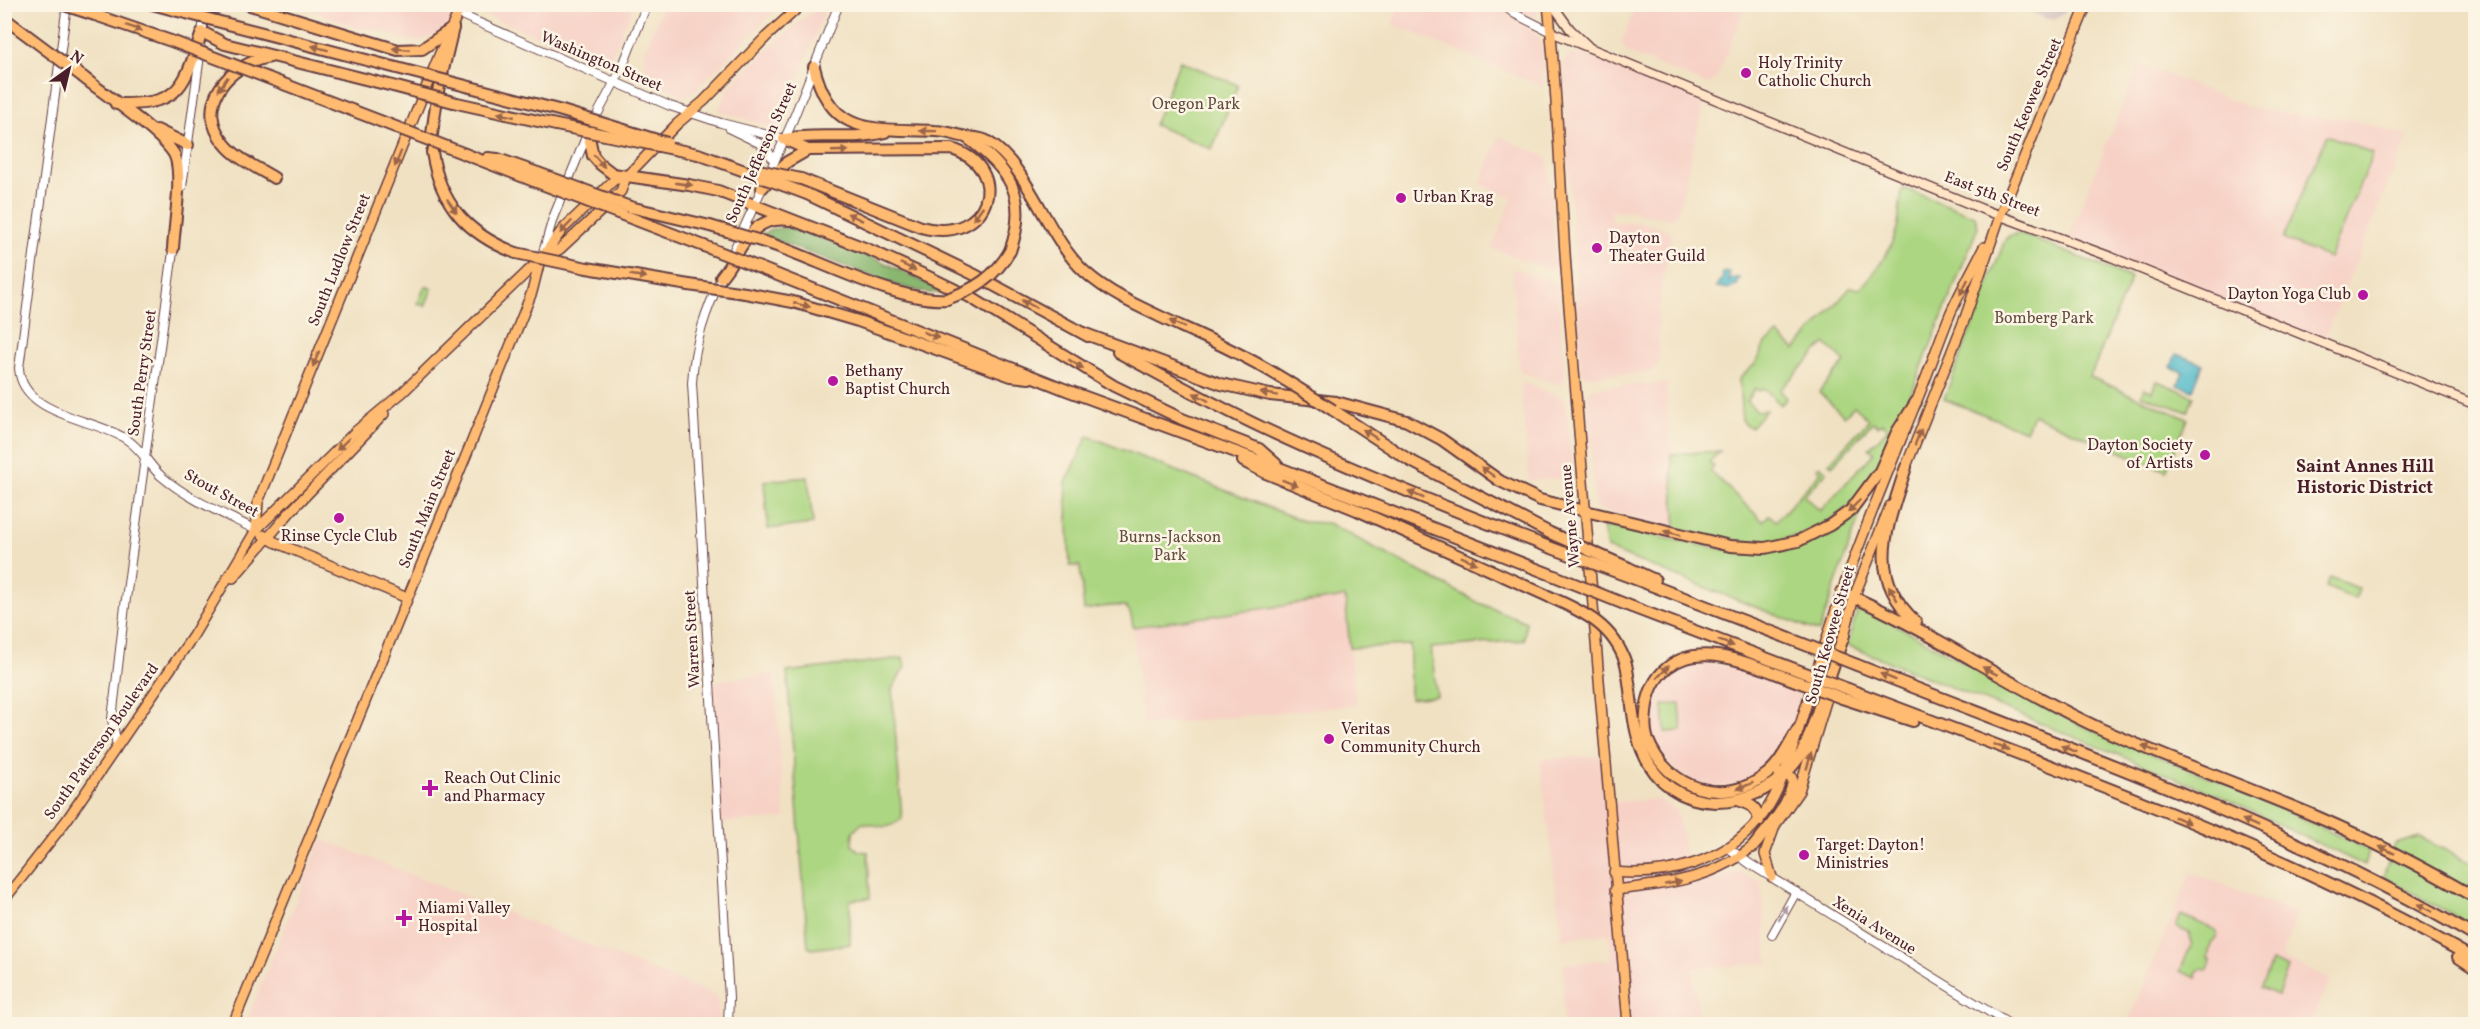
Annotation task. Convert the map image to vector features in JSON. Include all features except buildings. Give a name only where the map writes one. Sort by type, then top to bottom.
[{"type":"highway","points":[[61,4],[174,42],[467,155],[536,177],[627,211],[704,246],[1043,380],[1282,469],[1632,606],[1804,678],[1981,740],[2296,867],[2382,909],[2475,960]]},
{"type":"highway","points":[[152,4],[562,111],[698,154],[807,194],[973,274],[1206,399],[1300,445],[1413,494],[1549,547],[1630,573]]},
{"type":"highway","points":[[247,4],[398,50],[422,49],[453,28]]},
{"type":"highway","points":[[4,18],[162,138],[175,157],[178,178],[173,249]]},
{"type":"highway","points":[[432,134],[438,91],[453,28]]},
{"type":"highway","points":[[116,104],[151,104],[169,96],[188,75],[202,32],[220,43],[457,103],[698,154]]},
{"type":"highway","points":[[273,57],[250,62],[230,75],[217,93],[213,112],[216,130],[225,144],[243,159],[274,178]]},
{"type":"highway","points":[[814,66],[822,94],[835,112],[855,124],[889,131],[938,131],[986,140],[1000,150],[1016,170],[1064,248],[1097,283],[1127,301],[1239,352],[1409,460],[1630,573],[2245,820],[2337,863],[2475,937]]},
{"type":"highway","points":[[133,116],[188,145]]},
{"type":"highway","points":[[784,139],[800,136],[870,136],[889,131]]},
{"type":"highway","points":[[588,132],[591,151],[600,164],[613,174],[699,187],[755,204],[899,262],[970,297],[1114,386],[1182,419],[1259,449],[1282,469]]},
{"type":"highway","points":[[627,211],[710,226],[771,244],[896,292],[929,299],[947,299],[968,291],[986,280],[1001,265],[1010,251],[1017,228],[1016,203],[1010,180],[995,159],[966,137]]},
{"type":"highway","points":[[731,166],[801,179],[921,227],[940,231],[950,231],[967,225],[980,212],[987,197],[985,178],[977,163],[963,153],[952,149],[808,150],[784,139]]},
{"type":"highway","points":[[762,188],[787,162],[808,150]]},
{"type":"highway","points":[[432,152],[439,182],[447,200],[459,215],[483,236],[516,253],[587,268],[745,293],[822,310],[1011,376],[1043,380]]},
{"type":"highway","points":[[721,277],[729,268],[742,243],[754,229],[780,219],[795,221]]},
{"type":"highway","points":[[1083,333],[1221,384],[1270,395],[1336,402],[1407,421],[1442,439],[1500,480],[1540,500],[1730,546],[1765,548],[1798,541],[1830,525],[1851,510],[1880,471],[1897,432],[1916,402]]},
{"type":"highway","points":[[1219,447],[1266,473],[1357,510],[1584,612],[1603,626],[1618,645],[1626,664],[1641,749],[1658,775],[1679,792],[1692,798],[1720,803],[1740,801],[1771,786],[1784,775],[1795,763],[1803,748],[1844,635]]},
{"type":"highway","points":[[1906,467],[1888,525],[1883,560],[1889,588],[1907,614],[1932,637]]},
{"type":"highway","points":[[1842,592],[1906,621],[1978,665],[2098,727],[2323,820],[2412,862],[2475,898]]},
{"type":"highway","points":[[1798,729],[1777,764],[1767,774],[1740,788],[1724,792],[1708,792],[1676,778],[1664,767],[1647,738],[1645,722],[1647,699],[1654,682],[1664,669],[1681,659],[1695,656],[1717,656],[1804,678]]},
{"type":"highway","points":[[1753,847],[1792,790],[1791,777],[1767,774]]},
{"type":"highway","points":[[1740,801],[1758,810],[1759,821]]},
{"type":"highway","points":[[2382,909],[2475,969]]},
{"type":"main road","name":"South Ludlow Street","points":[[256,530],[258,502],[462,4]]},
{"type":"main road","name":"South Patterson Boulevard","points":[[4,900],[60,830],[218,597],[256,530],[356,431],[403,392],[540,260],[560,249],[605,207],[621,190],[626,177],[776,27],[802,4]]},
{"type":"main road","name":"Wayne Avenue","points":[[1550,4],[1567,282],[1615,890],[1628,1024]]},
{"type":"main road","points":[[1550,4],[1570,29],[1593,50]]},
{"type":"main road","name":"South Keowee Street","points":[[1615,890],[1687,880],[1714,871],[1753,847],[1775,826],[1799,791],[1827,701],[1854,597],[1965,318],[2000,216],[2087,4]]},
{"type":"main road","name":"East 5th Street","points":[[1551,32],[2000,216],[2475,405]]},
{"type":"main road","name":"South Keowee Street","points":[[1614,873],[1630,874],[1668,870],[1700,862],[1727,848],[1759,821],[1773,799],[1784,775],[1842,592],[1877,496],[1952,311],[2000,216]]},
{"type":"main road","name":"South Main Street","points":[[232,1024],[528,302],[540,260]]},
{"type":"main road","name":"South Patterson Boulevard","points":[[218,597],[267,537],[369,432],[403,392]]},
{"type":"main road","name":"Stout Street","points":[[256,530],[267,537],[407,598]]},
{"type":"main road","points":[[1772,877],[1765,854],[1775,826]]},
{"type":"street","name":"Stout Street","points":[[67,4],[19,368],[22,383],[34,399],[49,408],[124,438],[146,456],[157,472],[174,486],[256,530]]},
{"type":"street","name":"South Perry Street","points":[[117,746],[112,719],[125,606],[205,4]]},
{"type":"street","name":"Washington Street","points":[[436,4],[670,106],[721,123]]},
{"type":"street","name":"South Main Street","points":[[540,260],[588,132],[615,82],[647,4]]},
{"type":"street","name":"South Jefferson Street","points":[[706,310],[784,139],[839,4]]},
{"type":"street","name":"East 5th Street","points":[[1502,4],[1515,14],[1551,32]]},
{"type":"street","points":[[721,123],[784,139]]},
{"type":"street","points":[[721,123],[738,134],[761,143],[774,161]]},
{"type":"street","name":"Warren Street","points":[[706,310],[694,357],[692,412],[727,968],[728,1024]]},
{"type":"street","name":"Xenia Avenue","points":[[1727,848],[2009,1024]]},
{"type":"street","points":[[1772,935],[1796,892]]},
{"type":"shaded area","points":[[470,4],[633,5],[613,54],[608,60],[601,62],[468,8]]},
{"type":"shaded area","points":[[663,4],[781,5],[694,91],[685,96],[656,83],[645,68],[645,50]]},
{"type":"shaded area","points":[[1637,4],[1746,4],[1715,81],[1706,84],[1628,53],[1622,41]]},
{"type":"shaded area","points":[[298,5],[462,5],[453,28],[426,39],[411,41],[383,31],[358,28]]},
{"type":"shaded area","points":[[821,5],[827,5],[780,126],[774,128],[719,111],[728,87],[791,28]]},
{"type":"shaded area","points":[[1400,5],[1497,5],[1539,38],[1542,48],[1544,87],[1392,24]]},
{"type":"shaded area","points":[[1509,5],[1537,5],[1538,13],[1534,18]]},
{"type":"shaded area","points":[[2013,5],[2067,5],[2065,12],[2054,19],[2047,19]]},
{"type":"shaded area","points":[[1580,53],[1692,96],[1703,108],[1678,212],[1674,217],[1670,219],[1632,211],[1610,211],[1613,222],[1643,223],[1667,229],[1672,236],[1658,314],[1659,359],[1652,371],[1644,373],[1587,376],[1581,373],[1563,71],[1563,62],[1568,56]]},
{"type":"shaded area","points":[[2139,64],[2248,107],[2286,114],[2349,119],[2408,136],[2323,342],[2067,241]]},
{"type":"shaded area","points":[[1499,136],[1548,159],[1556,264],[1549,270],[1492,248],[1512,198],[1480,184]]},
{"type":"shaded area","points":[[1514,268],[1554,283],[1558,288],[1565,379],[1559,385],[1522,372],[1519,368],[1512,271]]},
{"type":"shaded area","points":[[1525,383],[1565,399],[1573,477],[1529,481],[1521,388],[1521,384]]},
{"type":"shaded area","points":[[1666,383],[1676,529],[1599,509],[1595,505],[1587,400],[1587,394],[1594,388]]},
{"type":"shaded area","points":[[1345,597],[1356,705],[1143,726],[1133,627]]},
{"type":"shaded area","points":[[1705,663],[1744,669],[1805,692],[1793,729],[1774,763],[1746,783],[1712,788],[1686,780],[1664,759],[1650,730],[1652,701],[1661,685],[1676,671]]},
{"type":"shaded area","points":[[774,674],[785,818],[721,823],[713,681]]},
{"type":"shaded area","points":[[1601,756],[1604,803],[1657,799],[1676,810],[1694,884],[1720,875],[1739,873],[1761,881],[1768,963],[1693,969],[1700,1024],[1563,1024],[1564,964],[1612,959],[1608,934],[1562,939],[1540,759]]},
{"type":"shaded area","name":"Miami Valley Hospital","points":[[324,840],[712,994],[718,999],[719,1024],[245,1024],[320,842]]},
{"type":"shaded area","points":[[2191,872],[2297,914],[2282,955],[2284,959],[2330,979],[2312,1024],[2127,1024]]},
{"type":"green space","name":"Oregon Park","points":[[1180,61],[1238,85],[1212,149],[1154,125]]},
{"type":"green space","points":[[2327,135],[2373,154],[2329,258],[2283,239]]},
{"type":"green space","points":[[1903,188],[1975,216],[1978,227],[1900,422],[1873,478],[1843,511],[1816,528],[1787,539],[1747,542],[1676,529],[1671,454],[1720,451],[1709,462],[1714,467],[1710,471],[1763,521],[1769,515],[1776,521],[1821,472],[1817,468],[1820,465],[1827,472],[1804,496],[1820,511],[1874,453],[1869,448],[1888,429],[1882,423],[1878,426],[1873,422],[1832,466],[1829,463],[1869,420],[1854,406],[1844,416],[1819,392],[1845,362],[1825,343],[1780,390],[1787,398],[1781,405],[1764,388],[1759,391],[1755,389],[1746,401],[1757,411],[1766,410],[1751,427],[1742,421],[1739,379],[1756,363],[1765,344],[1778,334],[1795,350],[1851,287],[1860,289],[1878,267],[1892,243],[1898,225]]},
{"type":"green space","points":[[791,227],[879,260],[944,292],[928,293],[898,286],[762,235],[772,229]]},
{"type":"green space","name":"Bomberg Park","points":[[2019,233],[2131,278],[2090,377],[2188,419],[2166,471],[2033,415],[2026,431],[1944,399],[2005,240]]},
{"type":"green space","points":[[425,286],[432,289],[425,306],[418,303]]},
{"type":"green space","points":[[2157,381],[2194,396],[2188,412],[2141,395],[2144,388],[2153,392]]},
{"type":"green space","name":"Burns-Jackson Park","points":[[1088,436],[1305,522],[1328,523],[1479,603],[1526,622],[1524,640],[1431,648],[1437,696],[1410,699],[1410,645],[1350,648],[1345,597],[1133,627],[1130,612],[1124,606],[1084,610],[1080,566],[1070,566],[1066,483]]},
{"type":"green space","points":[[808,477],[813,524],[768,529],[764,481]]},
{"type":"green space","points":[[1865,500],[1819,632],[1607,549],[1603,526],[1720,549],[1798,544],[1821,536],[1839,525]]},
{"type":"green space","points":[[2330,577],[2359,589],[2355,599],[2326,587]]},
{"type":"green space","points":[[1859,605],[2080,725],[2244,791],[2369,850],[2365,866],[2220,796],[1847,645]]},
{"type":"green space","points":[[903,658],[905,667],[892,689],[902,819],[886,827],[862,823],[853,832],[852,845],[859,851],[868,852],[870,898],[850,900],[850,944],[812,949],[808,947],[787,672]]},
{"type":"green space","points":[[1680,704],[1682,731],[1665,732],[1663,705]]},
{"type":"green space","points":[[2419,837],[2475,865],[2475,927],[2383,877],[2395,844]]},
{"type":"green space","points":[[2181,915],[2216,930],[2217,936],[2211,943],[2208,957],[2211,961],[2208,970],[2200,969],[2196,973],[2197,978],[2180,971],[2192,943],[2189,933],[2176,927]]},
{"type":"green space","points":[[2271,961],[2288,968],[2278,995],[2261,988]]},
{"type":"water","points":[[1729,272],[1729,282],[1732,278],[1740,278],[1737,285],[1730,289],[1716,287],[1723,278],[1722,273]]},
{"type":"water","points":[[2176,354],[2203,364],[2193,390],[2178,385],[2183,372],[2171,367]]},
{"type":"place","name":"Holy Trinity Catholic Church","points":[[1746,73]]},
{"type":"place","name":"Urban Krag","points":[[1401,198]]},
{"type":"place","name":"Dayton Theater Guild","points":[[1597,248]]},
{"type":"place","name":"Dayton Yoga Club","points":[[2363,295]]},
{"type":"place","name":"Bethany Baptist Church","points":[[833,381]]},
{"type":"place","name":"Dayton Society of Artists","points":[[2205,455]]},
{"type":"place","name":"Rinse Cycle Club","points":[[339,518]]},
{"type":"place","name":"Veritas Community Church","points":[[1329,739]]},
{"type":"place","name":"Reach Out Clinic and Pharmacy","points":[[430,788]]},
{"type":"place","name":"Target: Dayton! Ministries","points":[[1804,855]]},
{"type":"place","name":"Miami Valley Hospital","points":[[404,918]]},
{"type":"district","name":"Saint Annes Hill Historic District","points":[[2365,477]]}]
